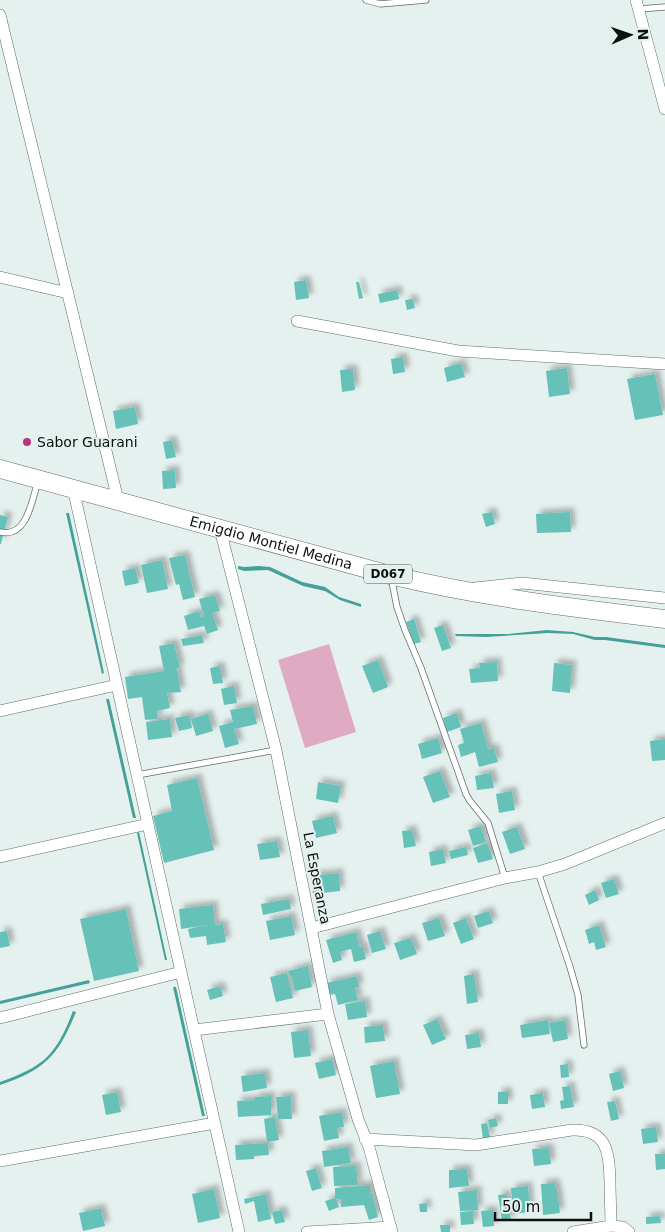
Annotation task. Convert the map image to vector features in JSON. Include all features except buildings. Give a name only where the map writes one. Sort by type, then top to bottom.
[{"type":"main road","name":"Emigdio Montiel Medina","points":[[5,468],[38,479],[390,575],[460,591],[665,619]]},
{"type":"street","points":[[637,4],[665,109]]},
{"type":"street","points":[[0,15],[4,56],[68,293],[118,500]]},
{"type":"street","points":[[0,277],[68,293]]},
{"type":"street","points":[[297,321],[458,351],[665,364]]},
{"type":"street","points":[[73,488],[239,1232]]},
{"type":"street","name":"La Esperanza","points":[[220,529],[276,750],[328,1014],[391,1229]]},
{"type":"street","points":[[460,591],[522,583],[665,598]]},
{"type":"street","points":[[0,711],[117,685]]},
{"type":"street","points":[[312,928],[565,864],[665,823]]},
{"type":"street","points":[[0,857],[148,824]]},
{"type":"street","points":[[0,1018],[181,972]]},
{"type":"street","points":[[194,1030],[328,1014]]},
{"type":"street","points":[[0,1161],[215,1123]]},
{"type":"street","points":[[365,1139],[476,1145],[585,1129],[597,1136],[605,1145],[609,1158],[611,1226]]},
{"type":"street","points":[[573,1232],[611,1226],[623,1227],[629,1232]]},
{"type":"street","points":[[307,1232],[391,1229]]},
{"type":"lane","points":[[366,0],[380,4],[426,0]]},
{"type":"lane","points":[[637,4],[665,7]]},
{"type":"lane","points":[[0,532],[6,534],[17,530],[24,523],[38,479]]},
{"type":"lane","points":[[390,575],[397,608],[421,668],[466,794],[488,823],[505,878]]},
{"type":"lane","points":[[137,775],[276,750]]},
{"type":"lane","points":[[538,872],[578,995],[584,1045]]},
{"type":"shaded area","points":[[329,644],[356,732],[305,748],[278,660]]},
{"type":"water","points":[[66,513],[69,513],[104,673],[102,674]]},
{"type":"water","points":[[238,566],[270,567],[302,582],[325,587],[339,597],[361,604],[361,607],[340,600],[325,591],[303,586],[268,570],[244,571],[238,569]]},
{"type":"water","points":[[547,630],[665,645],[665,648],[595,640],[573,634],[548,633],[486,637],[456,636],[455,634],[507,634]]},
{"type":"water","points":[[106,699],[109,699],[136,818],[133,818]]},
{"type":"water","points":[[139,832],[167,960],[165,960],[137,833]]},
{"type":"water","points":[[89,980],[90,983],[0,1004],[0,1001]]},
{"type":"water","points":[[173,987],[176,987],[205,1116],[202,1116]]},
{"type":"water","points":[[73,1011],[76,1012],[63,1040],[48,1059],[28,1073],[0,1085],[0,1082],[28,1070],[47,1057],[61,1038]]},
{"type":"place","name":"Sabor Guarani","points":[[27,442]]}]
